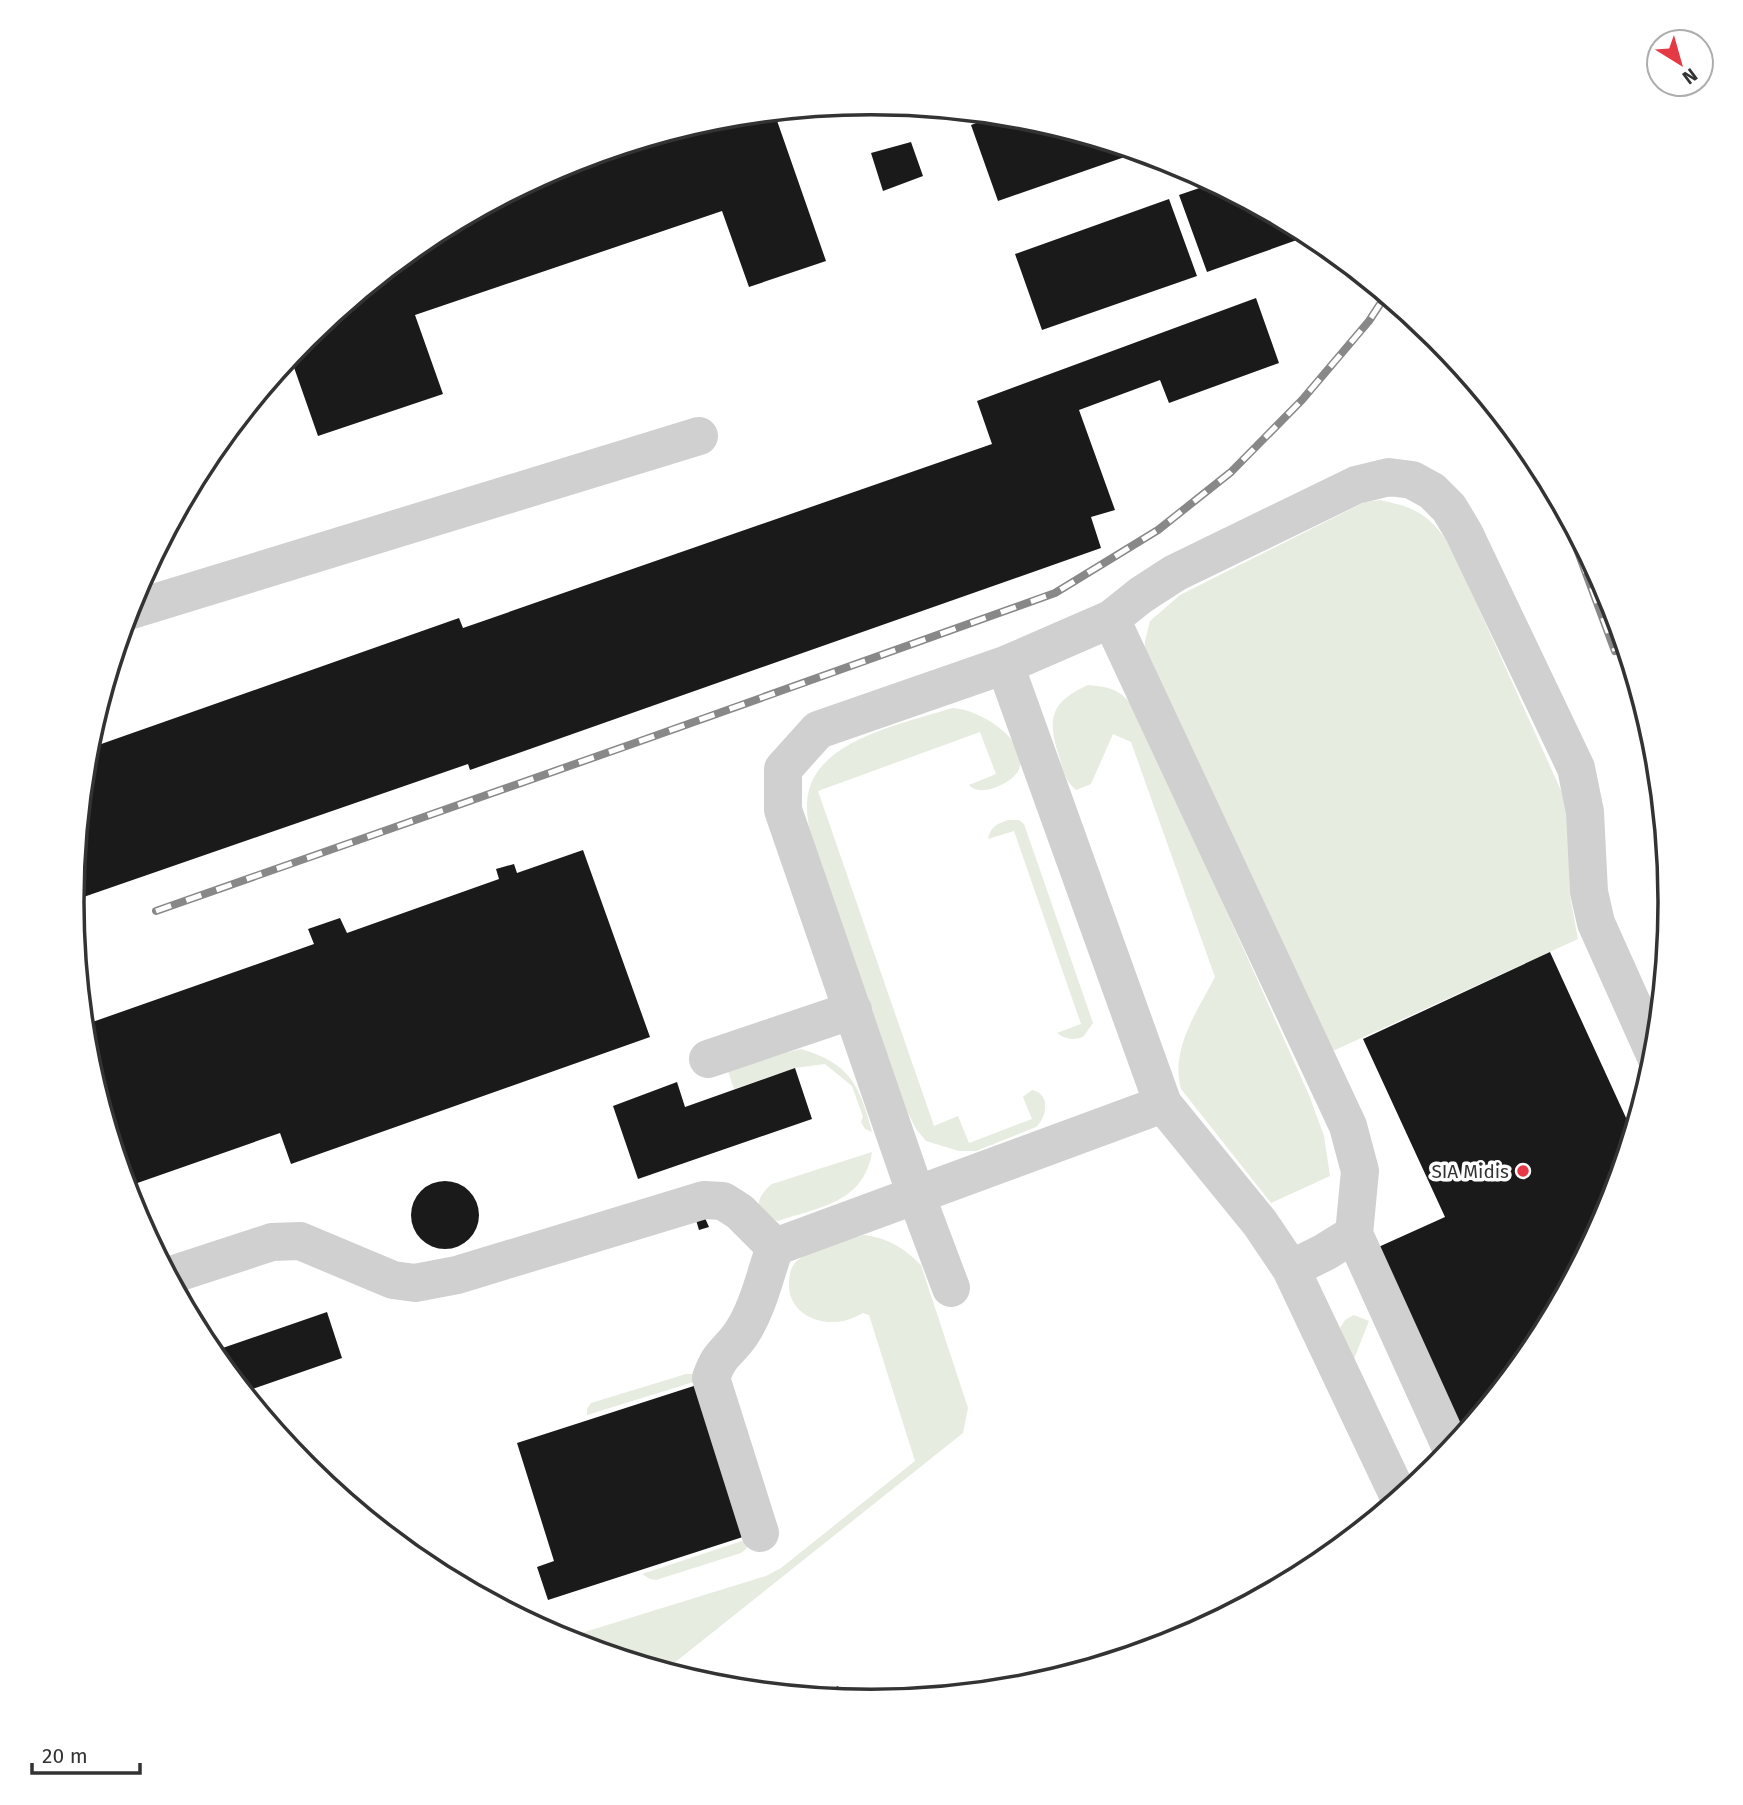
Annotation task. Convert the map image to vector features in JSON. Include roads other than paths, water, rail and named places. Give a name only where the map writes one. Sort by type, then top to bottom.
[{"type":"lane","points":[[142,607],[699,436]]},
{"type":"lane","points":[[951,1288],[916,1195],[783,810],[783,769],[818,730],[1005,665],[1111,619],[1175,573],[1356,485],[1389,477],[1412,480],[1432,491],[1449,508],[1464,533],[1576,768],[1585,812],[1589,892],[1596,923],[1647,1037]]},
{"type":"lane","points":[[1111,619],[1348,1126],[1360,1171],[1354,1234],[1447,1439]]},
{"type":"lane","points":[[1005,665],[1163,1104],[1260,1223],[1291,1269],[1396,1490]]},
{"type":"lane","points":[[708,1059],[853,1010]]},
{"type":"lane","points":[[775,1247],[1163,1104]]},
{"type":"lane","points":[[177,1273],[272,1242],[300,1241],[393,1280],[415,1283],[457,1275],[704,1200],[723,1201],[740,1212],[775,1247]]},
{"type":"lane","points":[[1291,1269],[1354,1234]]},
{"type":"lane","points":[[760,1534],[711,1378],[717,1360],[741,1334],[759,1295],[775,1247]]},
{"type":"railway","points":[[156,911],[1055,593],[1158,530],[1231,472],[1302,400],[1369,321],[1381,302]]},
{"type":"railway","points":[[1583,566],[1615,651]]},
{"type":"place","name":"SIA Midis","points":[[1523,1171]]}]
